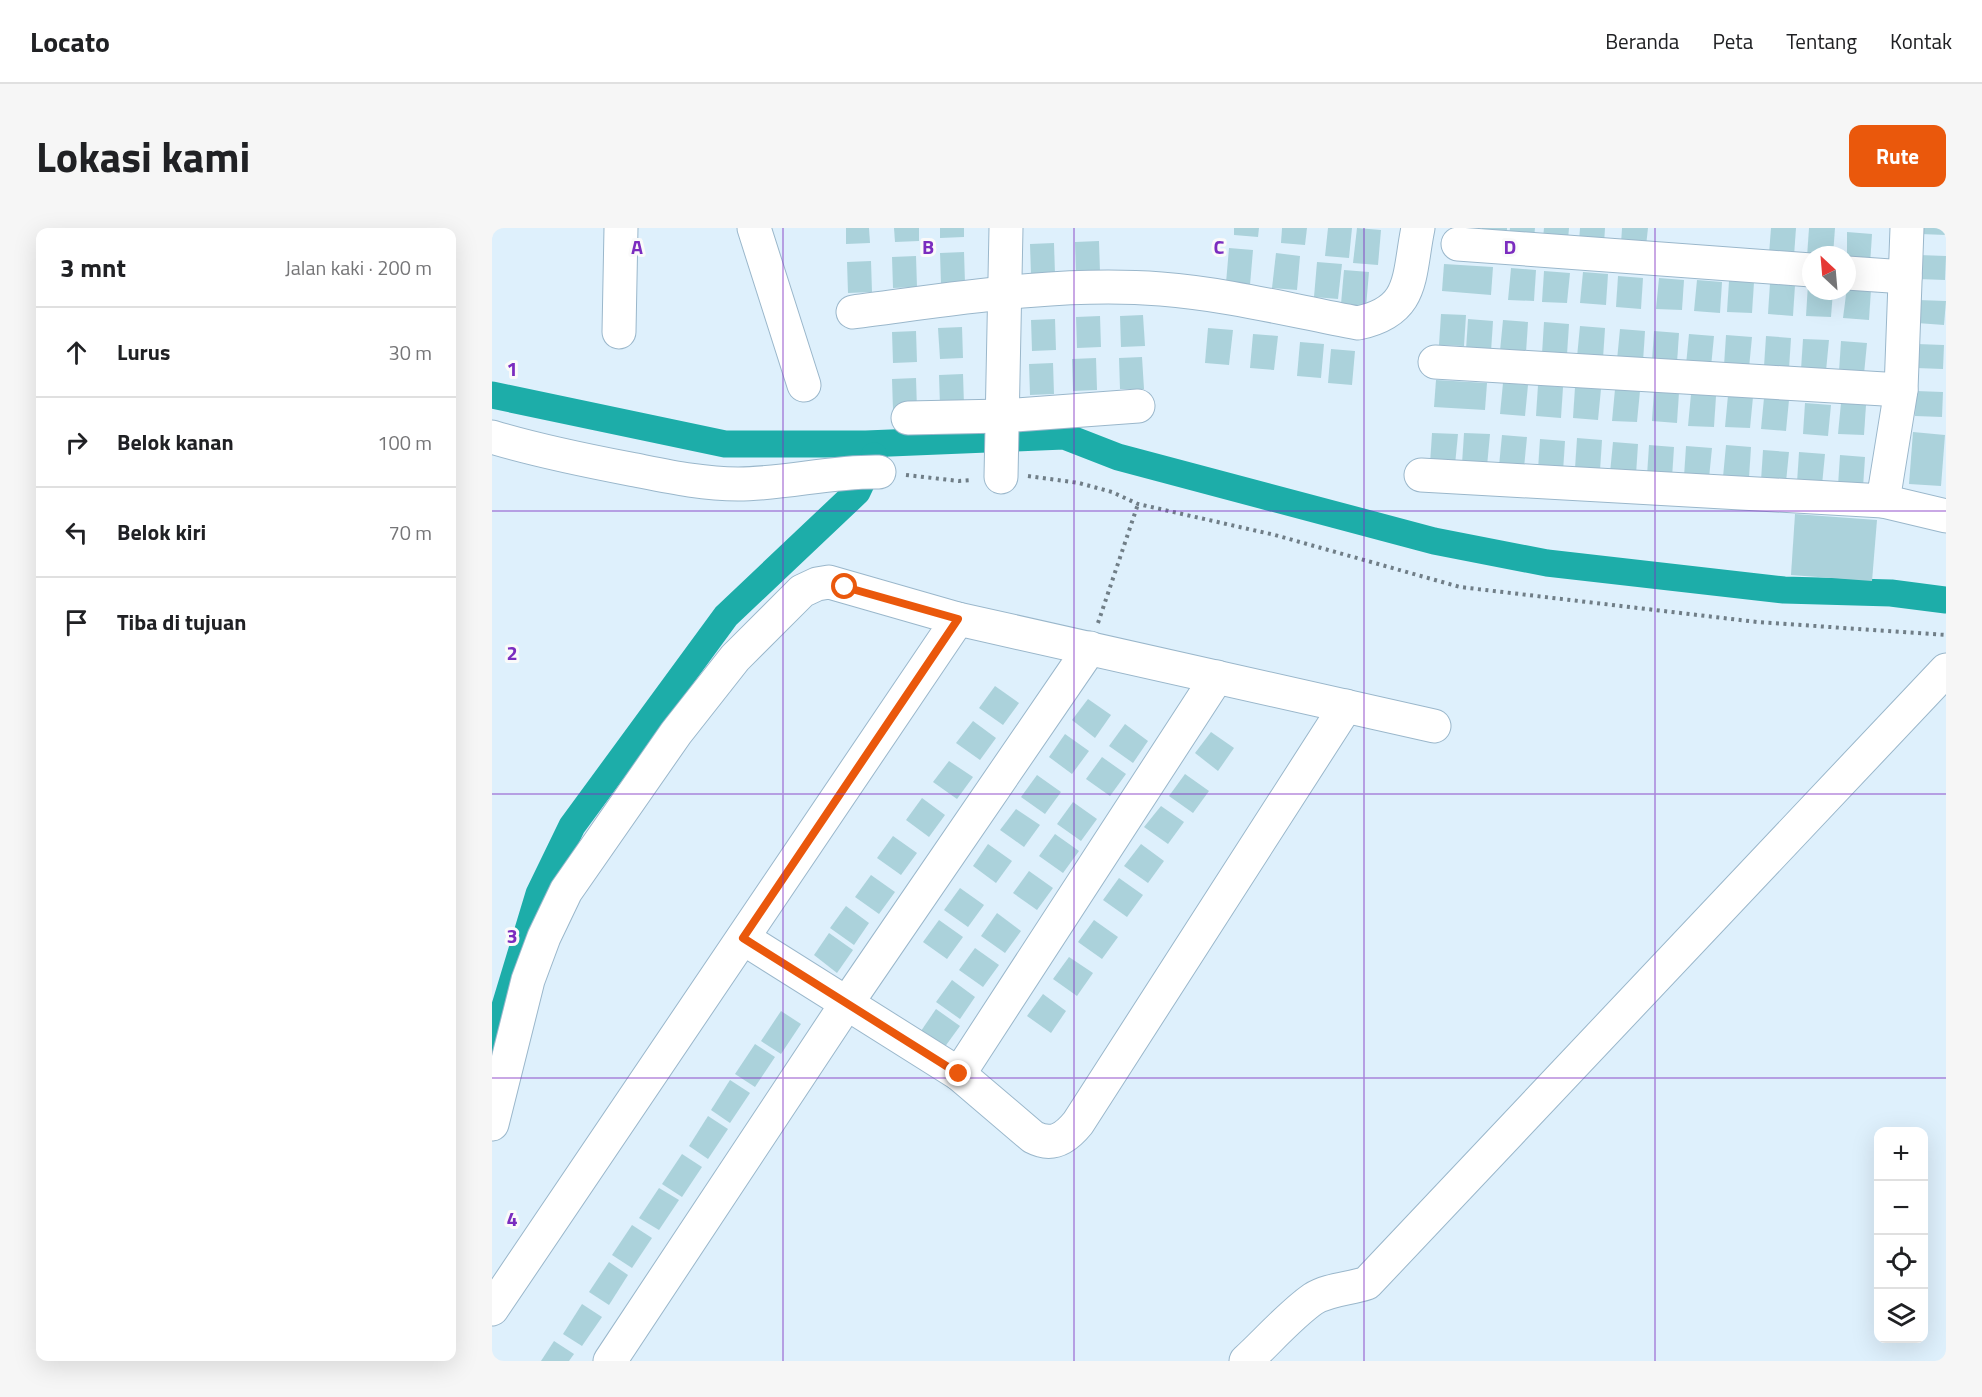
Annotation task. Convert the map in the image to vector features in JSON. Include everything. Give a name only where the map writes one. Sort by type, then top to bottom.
[{"type":"street","points":[[619,332],[621,228]]},
{"type":"street","points":[[754,228],[804,385]]},
{"type":"street","points":[[1001,470],[1006,228]]},
{"type":"street","points":[[853,312],[1005,293],[1109,288],[1161,289],[1206,294],[1358,323],[1378,318],[1398,305],[1404,294],[1418,228]]},
{"type":"street","points":[[1883,501],[1901,390],[1907,228]]},
{"type":"street","points":[[1458,244],[1802,269]]},
{"type":"street","points":[[1856,274],[1905,277]]},
{"type":"street","points":[[1436,362],[1901,390]]},
{"type":"street","points":[[908,418],[1003,421],[1138,406]]},
{"type":"street","points":[[492,437],[537,451],[689,481],[718,484],[741,484],[844,472],[879,472]]},
{"type":"street","points":[[1421,475],[1883,501],[1946,516]]},
{"type":"street","points":[[492,1124],[528,980],[544,937],[566,891],[676,733],[735,658],[802,591],[817,584],[829,582],[958,619],[1434,726]]},
{"type":"street","points":[[492,1309],[958,619]]},
{"type":"street","points":[[610,1361],[848,1003],[1090,648]]},
{"type":"street","points":[[1246,1361],[1313,1299],[1337,1290],[1367,1283],[1946,670]]},
{"type":"street","points":[[959,1074],[1217,677]]},
{"type":"street","points":[[743,938],[959,1074],[1033,1137],[1044,1143],[1056,1141],[1068,1136],[1078,1124],[1346,706]]},
{"type":"path","points":[[1090,648],[1138,504],[1275,535],[1460,587],[1757,622],[1946,634]]},
{"type":"building","points":[[846,228],[869,228],[870,243],[846,244]]},
{"type":"building","points":[[894,228],[919,228],[919,241],[895,242]]},
{"type":"building","points":[[940,228],[964,228],[964,237],[940,238]]},
{"type":"building","points":[[1234,228],[1259,228],[1258,237],[1234,235]]},
{"type":"building","points":[[1282,228],[1307,228],[1305,245],[1281,243]]},
{"type":"building","points":[[1328,228],[1352,228],[1349,258],[1325,256]]},
{"type":"building","points":[[1357,228],[1381,230],[1378,265],[1353,263]]},
{"type":"building","points":[[1482,228],[1507,228],[1507,237],[1481,235]]},
{"type":"building","points":[[1510,228],[1535,228],[1534,238],[1509,236]]},
{"type":"building","points":[[1544,228],[1569,228],[1568,240],[1543,238]]},
{"type":"building","points":[[1580,228],[1605,228],[1604,244],[1579,242]]},
{"type":"building","points":[[1622,228],[1648,228],[1646,246],[1621,244]]},
{"type":"building","points":[[1771,228],[1796,228],[1794,256],[1769,254]]},
{"type":"building","points":[[1809,228],[1835,228],[1834,246],[1808,246]]},
{"type":"building","points":[[1920,228],[1946,228],[1946,235],[1920,234]]},
{"type":"building","points":[[1847,232],[1872,234],[1870,265],[1856,264],[1856,246],[1847,246]]},
{"type":"building","points":[[1099,241],[1100,272],[1076,273],[1075,242]]},
{"type":"building","points":[[1054,243],[1055,274],[1031,275],[1030,244]]},
{"type":"building","points":[[1229,248],[1253,250],[1250,285],[1226,283]]},
{"type":"building","points":[[964,252],[965,283],[941,285],[940,253]]},
{"type":"building","points":[[1276,253],[1300,256],[1297,290],[1272,288]]},
{"type":"building","points":[[1919,255],[1946,256],[1945,280],[1918,279]]},
{"type":"building","points":[[916,256],[917,287],[893,288],[892,257]]},
{"type":"building","points":[[871,261],[872,292],[848,293],[847,262]]},
{"type":"building","points":[[1317,262],[1342,264],[1338,299],[1314,297]]},
{"type":"building","points":[[1444,264],[1493,267],[1491,295],[1442,291]]},
{"type":"building","points":[[1511,268],[1536,270],[1534,301],[1508,300]]},
{"type":"building","points":[[1344,270],[1369,272],[1366,307],[1341,304]]},
{"type":"building","points":[[1544,271],[1570,273],[1567,303],[1542,302]]},
{"type":"building","points":[[1583,272],[1608,274],[1606,305],[1580,303]]},
{"type":"building","points":[[1618,276],[1643,278],[1641,309],[1616,307]]},
{"type":"building","points":[[1659,278],[1684,280],[1682,310],[1656,309]]},
{"type":"building","points":[[1697,280],[1722,282],[1720,313],[1694,311]]},
{"type":"building","points":[[1729,281],[1754,282],[1752,313],[1727,312]]},
{"type":"building","points":[[1770,283],[1795,285],[1793,316],[1768,314]]},
{"type":"building","points":[[1856,288],[1871,289],[1869,320],[1843,318],[1845,300],[1856,300]]},
{"type":"building","points":[[1807,300],[1832,300],[1831,317],[1806,316]]},
{"type":"building","points":[[1918,300],[1946,301],[1944,325],[1917,323]]},
{"type":"building","points":[[1441,314],[1466,315],[1464,346],[1439,345]]},
{"type":"building","points":[[1143,315],[1145,346],[1121,347],[1120,316]]},
{"type":"building","points":[[1100,316],[1101,347],[1077,348],[1076,317]]},
{"type":"building","points":[[1055,319],[1056,350],[1032,351],[1031,320]]},
{"type":"building","points":[[1468,319],[1493,321],[1491,352],[1466,350]]},
{"type":"building","points":[[1503,320],[1528,322],[1526,353],[1500,351]]},
{"type":"building","points":[[1544,322],[1569,324],[1567,355],[1542,354]]},
{"type":"building","points":[[1580,326],[1605,328],[1603,359],[1577,357]]},
{"type":"building","points":[[962,327],[963,358],[940,359],[938,328]]},
{"type":"building","points":[[1208,328],[1233,330],[1229,365],[1205,363]]},
{"type":"building","points":[[1620,329],[1645,331],[1643,362],[1617,360]]},
{"type":"building","points":[[916,331],[917,362],[893,363],[892,332]]},
{"type":"building","points":[[1654,331],[1679,333],[1677,363],[1652,362]]},
{"type":"building","points":[[1253,334],[1278,336],[1274,370],[1250,368]]},
{"type":"building","points":[[1689,334],[1714,336],[1711,367],[1686,365]]},
{"type":"building","points":[[1726,335],[1752,337],[1749,368],[1724,366]]},
{"type":"building","points":[[1766,336],[1791,338],[1789,369],[1764,367]]},
{"type":"building","points":[[1803,339],[1829,340],[1826,371],[1801,370]]},
{"type":"building","points":[[1841,341],[1867,343],[1864,374],[1839,372]]},
{"type":"building","points":[[1300,342],[1324,344],[1321,378],[1297,376]]},
{"type":"building","points":[[1917,344],[1944,345],[1943,369],[1916,368]]},
{"type":"building","points":[[1331,349],[1355,351],[1352,385],[1328,383]]},
{"type":"building","points":[[1142,357],[1144,389],[1120,389],[1119,358]]},
{"type":"building","points":[[1096,358],[1097,390],[1073,391],[1072,359]]},
{"type":"building","points":[[1053,363],[1054,394],[1030,395],[1029,364]]},
{"type":"building","points":[[963,374],[964,405],[940,406],[939,375]]},
{"type":"building","points":[[916,378],[917,409],[893,410],[892,379]]},
{"type":"building","points":[[1436,380],[1487,383],[1485,410],[1434,407]]},
{"type":"building","points":[[1503,383],[1528,385],[1525,416],[1500,414]]},
{"type":"building","points":[[1538,385],[1563,387],[1561,418],[1536,416]]},
{"type":"building","points":[[1575,387],[1601,389],[1598,420],[1573,418]]},
{"type":"building","points":[[1615,389],[1640,391],[1637,422],[1612,421]]},
{"type":"building","points":[[1654,390],[1679,392],[1677,423],[1652,421]]},
{"type":"building","points":[[1916,391],[1943,392],[1942,417],[1915,416]]},
{"type":"building","points":[[1691,394],[1716,396],[1714,427],[1688,426]]},
{"type":"building","points":[[1728,395],[1753,397],[1750,428],[1725,427]]},
{"type":"building","points":[[1764,398],[1789,400],[1786,431],[1761,429]]},
{"type":"building","points":[[1805,403],[1831,405],[1828,436],[1803,434]]},
{"type":"building","points":[[1841,403],[1866,405],[1864,435],[1838,434]]},
{"type":"building","points":[[1913,432],[1945,435],[1941,486],[1909,484]]},
{"type":"building","points":[[1432,433],[1458,434],[1455,465],[1430,464]]},
{"type":"building","points":[[1464,433],[1490,434],[1487,466],[1462,464]]},
{"type":"building","points":[[1502,435],[1527,437],[1524,468],[1499,466]]},
{"type":"building","points":[[1577,438],[1602,440],[1600,471],[1575,469]]},
{"type":"building","points":[[1540,439],[1565,441],[1563,472],[1538,470]]},
{"type":"building","points":[[1613,442],[1638,444],[1636,475],[1610,473]]},
{"type":"building","points":[[1649,445],[1674,447],[1672,478],[1647,476]]},
{"type":"building","points":[[1726,445],[1751,447],[1749,478],[1723,477]]},
{"type":"building","points":[[1686,446],[1712,448],[1709,478],[1684,477]]},
{"type":"building","points":[[1763,450],[1789,452],[1786,482],[1761,481]]},
{"type":"building","points":[[1799,452],[1825,454],[1822,485],[1797,483]]},
{"type":"building","points":[[1840,455],[1865,457],[1863,488],[1838,486]]},
{"type":"building","points":[[1795,514],[1877,520],[1872,581],[1791,575]]},
{"type":"building","points":[[995,686],[1019,703],[1003,725],[979,708]]},
{"type":"building","points":[[1088,699],[1111,715],[1095,738],[1072,720]]},
{"type":"building","points":[[973,721],[996,738],[980,760],[956,743]]},
{"type":"building","points":[[1125,724],[1148,741],[1133,763],[1109,746]]},
{"type":"building","points":[[1211,732],[1234,748],[1218,771],[1195,753]]},
{"type":"building","points":[[1065,734],[1089,751],[1072,774],[1049,757]]},
{"type":"building","points":[[1102,757],[1126,774],[1110,796],[1086,779]]},
{"type":"building","points":[[949,761],[973,777],[957,799],[933,782]]},
{"type":"building","points":[[1185,774],[1209,791],[1193,813],[1169,796]]},
{"type":"building","points":[[1037,775],[1061,792],[1045,814],[1021,797]]},
{"type":"building","points":[[922,798],[945,815],[929,837],[906,820]]},
{"type":"building","points":[[1073,802],[1097,819],[1081,841],[1057,824]]},
{"type":"building","points":[[1161,806],[1184,822],[1168,844],[1144,827]]},
{"type":"building","points":[[1016,809],[1040,825],[1024,847],[1000,830]]},
{"type":"building","points":[[1055,834],[1079,851],[1063,873],[1039,856]]},
{"type":"building","points":[[893,836],[917,853],[901,875],[877,858]]},
{"type":"building","points":[[988,844],[1012,861],[996,883],[973,866]]},
{"type":"building","points":[[1141,844],[1164,861],[1148,883],[1124,866]]},
{"type":"building","points":[[1029,871],[1053,888],[1037,910],[1013,893]]},
{"type":"building","points":[[871,875],[895,892],[879,914],[855,897]]},
{"type":"building","points":[[1119,878],[1143,895],[1127,917],[1103,900]]},
{"type":"building","points":[[960,888],[984,905],[968,927],[944,910]]},
{"type":"building","points":[[846,906],[869,923],[854,945],[830,928]]},
{"type":"building","points":[[997,913],[1021,931],[1005,953],[981,936]]},
{"type":"building","points":[[939,920],[963,937],[947,959],[923,942]]},
{"type":"building","points":[[1094,920],[1118,937],[1102,959],[1078,942]]},
{"type":"building","points":[[829,933],[853,950],[837,973],[814,955]]},
{"type":"building","points":[[975,948],[999,965],[983,987],[959,970]]},
{"type":"building","points":[[1069,957],[1093,973],[1077,996],[1053,979]]},
{"type":"building","points":[[952,980],[975,997],[960,1019],[936,1002]]},
{"type":"building","points":[[1043,994],[1066,1011],[1051,1033],[1027,1016]]},
{"type":"building","points":[[936,1009],[960,1026],[944,1048],[921,1031]]},
{"type":"building","points":[[781,1011],[801,1024],[781,1054],[761,1041]]},
{"type":"building","points":[[755,1044],[775,1057],[755,1087],[735,1074]]},
{"type":"building","points":[[730,1080],[750,1093],[730,1123],[711,1110]]},
{"type":"building","points":[[708,1116],[728,1129],[708,1159],[689,1146]]},
{"type":"building","points":[[682,1154],[702,1167],[682,1197],[662,1184]]},
{"type":"building","points":[[659,1188],[679,1200],[659,1230],[639,1218]]},
{"type":"building","points":[[632,1225],[652,1238],[632,1268],[612,1255]]},
{"type":"building","points":[[609,1262],[628,1275],[609,1305],[589,1292]]},
{"type":"building","points":[[582,1304],[602,1317],[582,1346],[563,1334]]},
{"type":"building","points":[[554,1341],[574,1354],[569,1361],[541,1361]]},
{"type":"waterway","points":[[492,395],[725,444],[866,444],[1064,436],[1118,457],[1434,541],[1547,563],[1784,590],[1891,593],[1946,600]]},
{"type":"waterway","points":[[492,1049],[539,894],[572,826],[726,616],[857,492],[874,456]]},
{"type":"route","points":[[845,587],[958,619],[743,938],[959,1074]]}]
